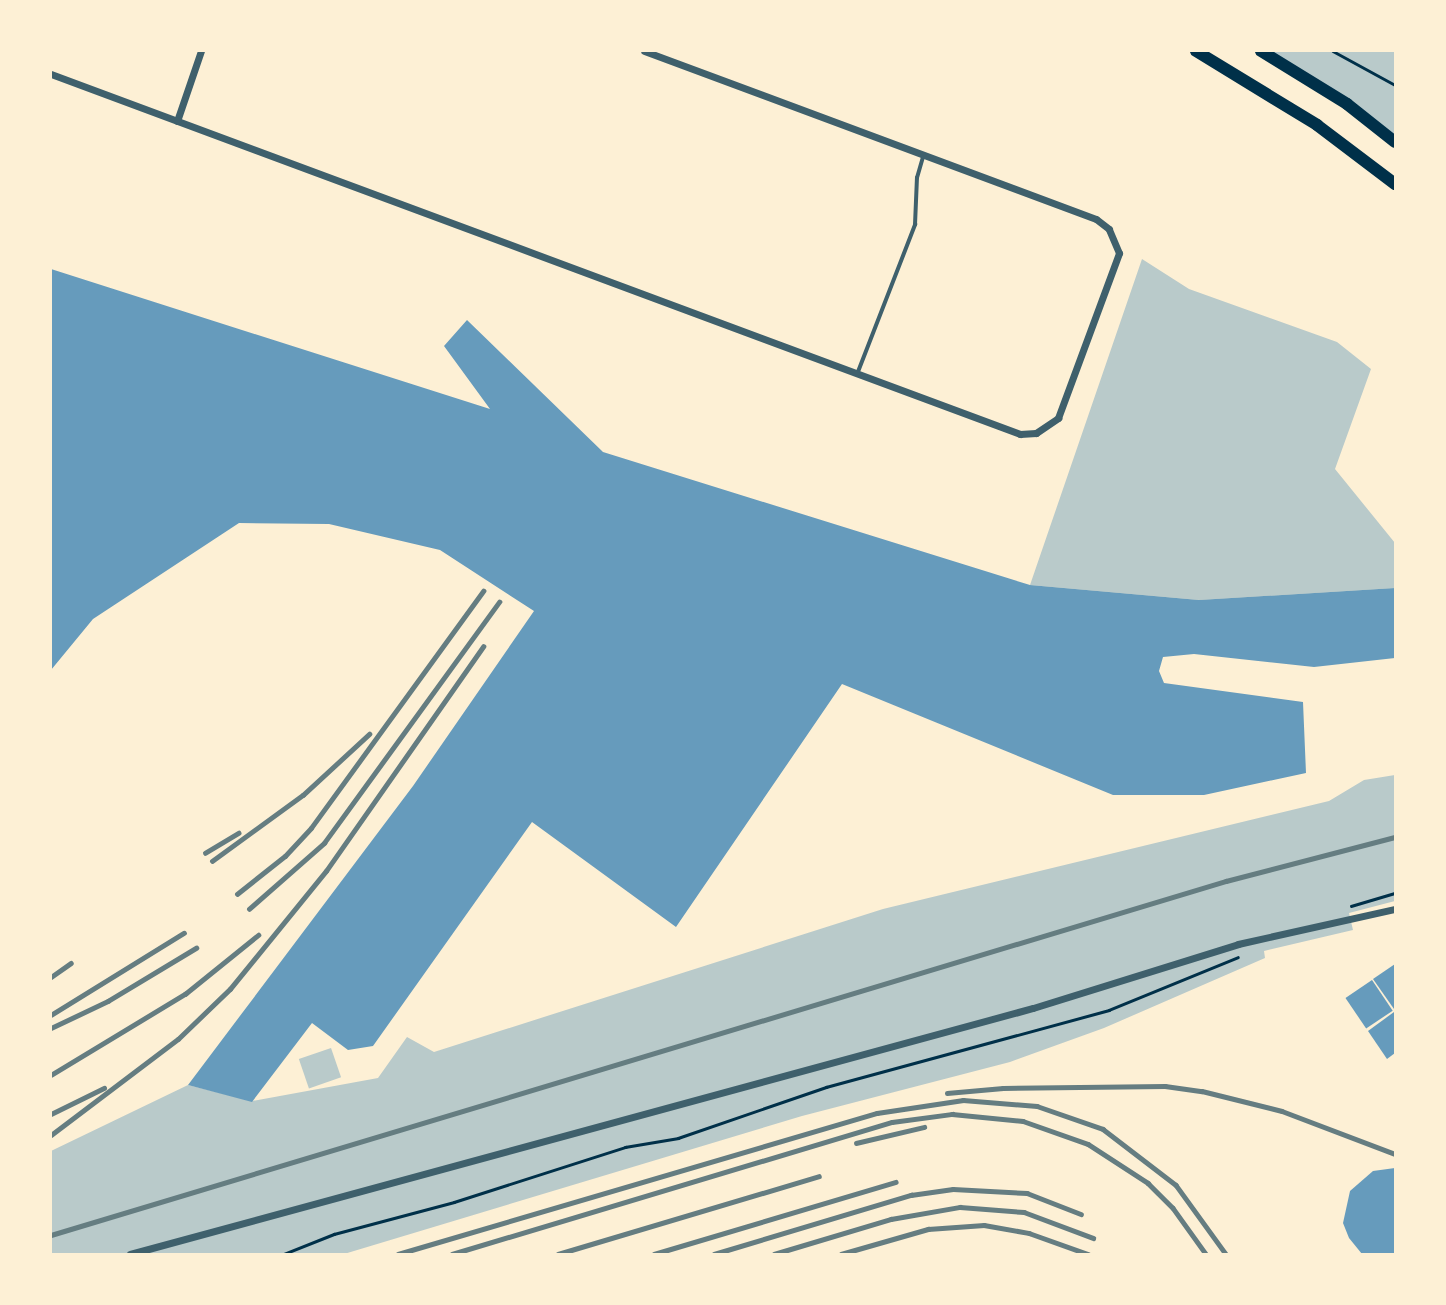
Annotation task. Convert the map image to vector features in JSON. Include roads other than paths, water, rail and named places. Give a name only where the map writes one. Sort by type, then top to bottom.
[{"type":"highway","points":[[1196,51],[1317,125],[1395,184]]},
{"type":"highway","points":[[1261,51],[1347,104],[1395,142]]},
{"type":"street","points":[[177,121],[201,51]]},
{"type":"street","points":[[51,74],[1020,434],[1037,433],[1058,418],[1116,262],[1117,244],[1110,229],[1096,219],[644,51]]},
{"type":"street","points":[[130,1254],[1033,1008],[1238,944],[1395,909]]},
{"type":"lane","points":[[857,374],[915,225],[917,178],[924,155]]},
{"type":"water","points":[[51,269],[490,409],[444,346],[467,320],[603,452],[1030,585],[1199,600],[1395,588],[1395,658],[1314,667],[1194,654],[1163,657],[1159,671],[1164,683],[1303,702],[1306,773],[1204,795],[1113,795],[842,684],[676,927],[532,822],[373,1046],[348,1050],[312,1023],[252,1102],[188,1085],[413,786],[534,611],[440,550],[329,524],[239,523],[93,619],[51,670]]},
{"type":"water","points":[[1395,964],[1395,1008],[1394,1009],[1373,979]]},
{"type":"water","points":[[1372,980],[1393,1011],[1366,1029],[1345,998]]},
{"type":"water","points":[[1394,1012],[1395,1053],[1387,1059],[1368,1031]]},
{"type":"water","points":[[1395,1168],[1395,1254],[1362,1254],[1349,1238],[1343,1223],[1350,1191],[1373,1171]]},
{"type":"railway","points":[[237,894],[285,856],[311,828],[483,591]]},
{"type":"railway","points":[[249,909],[324,843],[499,602]]},
{"type":"railway","points":[[51,1135],[178,1039],[230,989],[326,871],[483,647]]},
{"type":"railway","points":[[212,861],[303,795],[369,734]]},
{"type":"railway","points":[[205,853],[238,833]]},
{"type":"railway","points":[[51,1235],[1226,881],[1395,837]]},
{"type":"railway","points":[[51,1015],[184,933]]},
{"type":"railway","points":[[51,1075],[185,994],[258,935]]},
{"type":"railway","points":[[51,1028],[108,1001],[196,948]]},
{"type":"railway","points":[[51,977],[71,963]]},
{"type":"railway","points":[[947,1093],[1003,1088],[1165,1086],[1202,1091],[1282,1111],[1395,1154]]},
{"type":"railway","points":[[51,1114],[104,1088]]},
{"type":"railway","points":[[398,1254],[877,1113],[963,1100],[1037,1106],[1103,1129],[1176,1185],[1226,1254]]},
{"type":"railway","points":[[452,1254],[892,1122],[952,1114],[1023,1121],[1088,1144],[1148,1183],[1173,1208],[1206,1254]]},
{"type":"railway","points":[[856,1143],[924,1127]]},
{"type":"railway","points":[[558,1254],[819,1176]]},
{"type":"railway","points":[[654,1254],[896,1182]]},
{"type":"railway","points":[[714,1254],[911,1195],[953,1189],[1027,1193],[1081,1214]]},
{"type":"railway","points":[[774,1254],[891,1219],[960,1207],[1024,1212],[1093,1238]]},
{"type":"railway","points":[[841,1254],[928,1229],[984,1225],[1029,1233],[1088,1254]]}]
